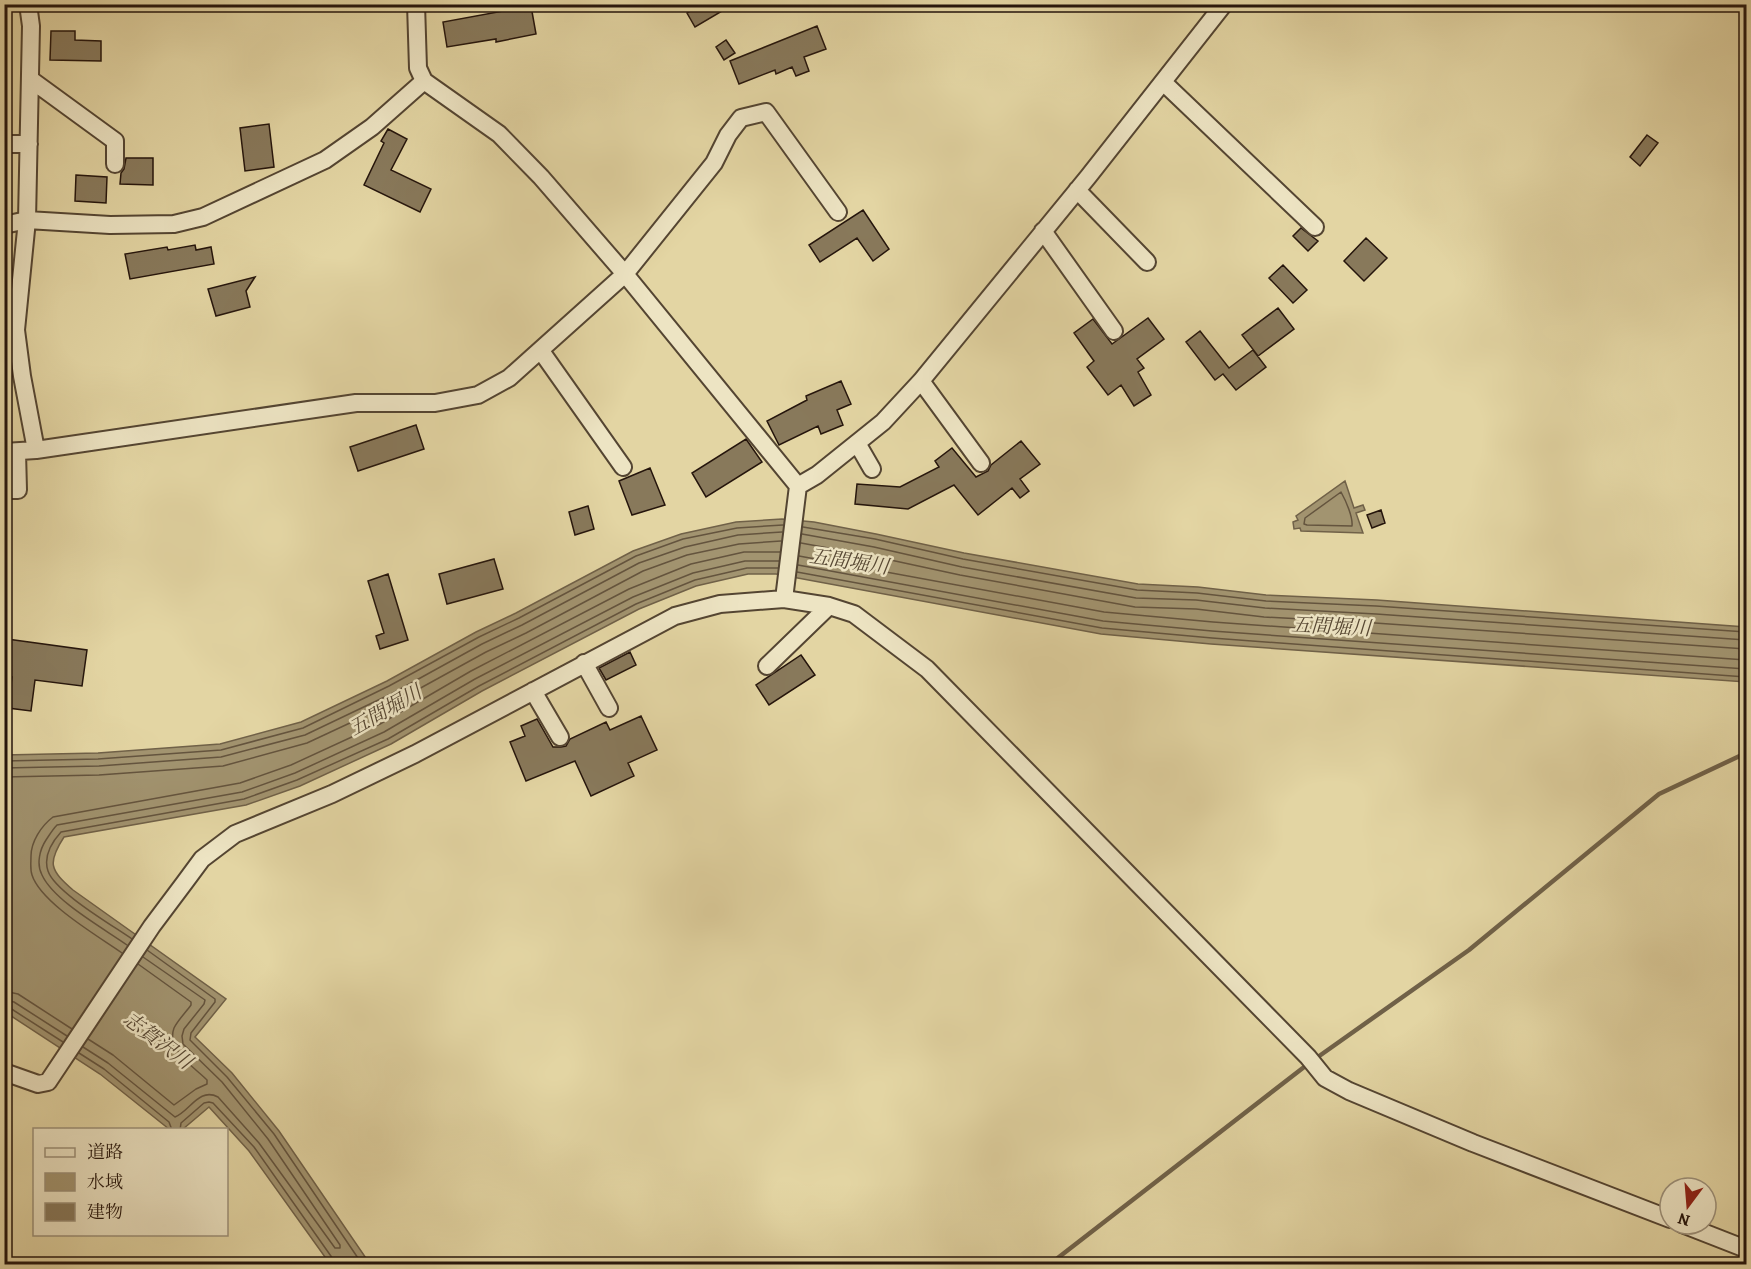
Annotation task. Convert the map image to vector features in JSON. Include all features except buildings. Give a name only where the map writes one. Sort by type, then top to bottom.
[{"type":"street","points":[[28,4],[31,26],[27,220],[16,330],[36,450]]},
{"type":"street","points":[[416,4],[418,68],[424,81],[499,134],[541,177],[625,274],[798,486],[783,598]]},
{"type":"street","points":[[798,486],[817,475],[883,422],[921,381],[1077,190],[1220,6]]},
{"type":"street","points":[[30,79],[115,141],[115,164]]},
{"type":"street","points":[[4,225],[27,220],[110,225],[174,225],[202,217],[325,160],[372,127],[424,81]]},
{"type":"street","points":[[1163,82],[1315,227]]},
{"type":"street","points":[[4,489],[18,490],[11,452],[356,404],[435,403],[478,395],[509,378],[625,274],[714,163],[728,135],[741,118],[765,112],[838,212]]},
{"type":"street","points":[[4,144],[28,144]]},
{"type":"street","points":[[1077,190],[1147,262]]},
{"type":"street","points":[[1043,231],[1114,331]]},
{"type":"street","points":[[541,351],[623,467]]},
{"type":"street","points":[[921,381],[981,463]]},
{"type":"street","points":[[857,443],[872,469]]},
{"type":"street","points":[[4,1072],[38,1084],[48,1082],[152,926],[202,859],[235,834],[332,794],[415,754],[675,616],[720,604],[783,598],[829,606],[854,614],[927,669],[1326,1078],[1473,1143],[1658,1214]]},
{"type":"street","points":[[767,666],[829,606]]},
{"type":"street","points":[[584,663],[609,708]]},
{"type":"street","points":[[533,691],[560,737]]},
{"type":"street","points":[[1713,1236],[1746,1249]]},
{"type":"water","points":[[1345,481],[1354,508],[1363,505],[1365,510],[1356,513],[1363,533],[1294,529],[1293,522],[1298,520],[1296,516]]},
{"type":"water","points":[[782,519],[814,522],[964,553],[1138,584],[1198,587],[1266,595],[1377,600],[1746,627],[1746,682],[1211,644],[1101,634],[776,574],[748,574],[696,586],[639,609],[482,691],[391,744],[300,786],[246,805],[64,837],[53,860],[56,871],[65,883],[226,999],[195,1037],[232,1073],[279,1131],[370,1264],[330,1264],[249,1151],[209,1107],[184,1128],[168,1128],[100,1074],[5,1012],[4,755],[98,753],[220,744],[301,722],[387,681],[633,551],[681,534],[736,522]]},
{"type":"waterway","points":[[1315,1059],[1469,950],[1659,794],[1746,753]]},
{"type":"waterway","points":[[1050,1264],[1308,1064]]},
{"type":"water label","name":"五間堀川","points":[[849,561]]},
{"type":"water label","name":"五間堀川","points":[[1331,626]]},
{"type":"water label","name":"五間堀川","points":[[385,710]]},
{"type":"water label","name":"志賀沢川","points":[[158,1040]]}]
